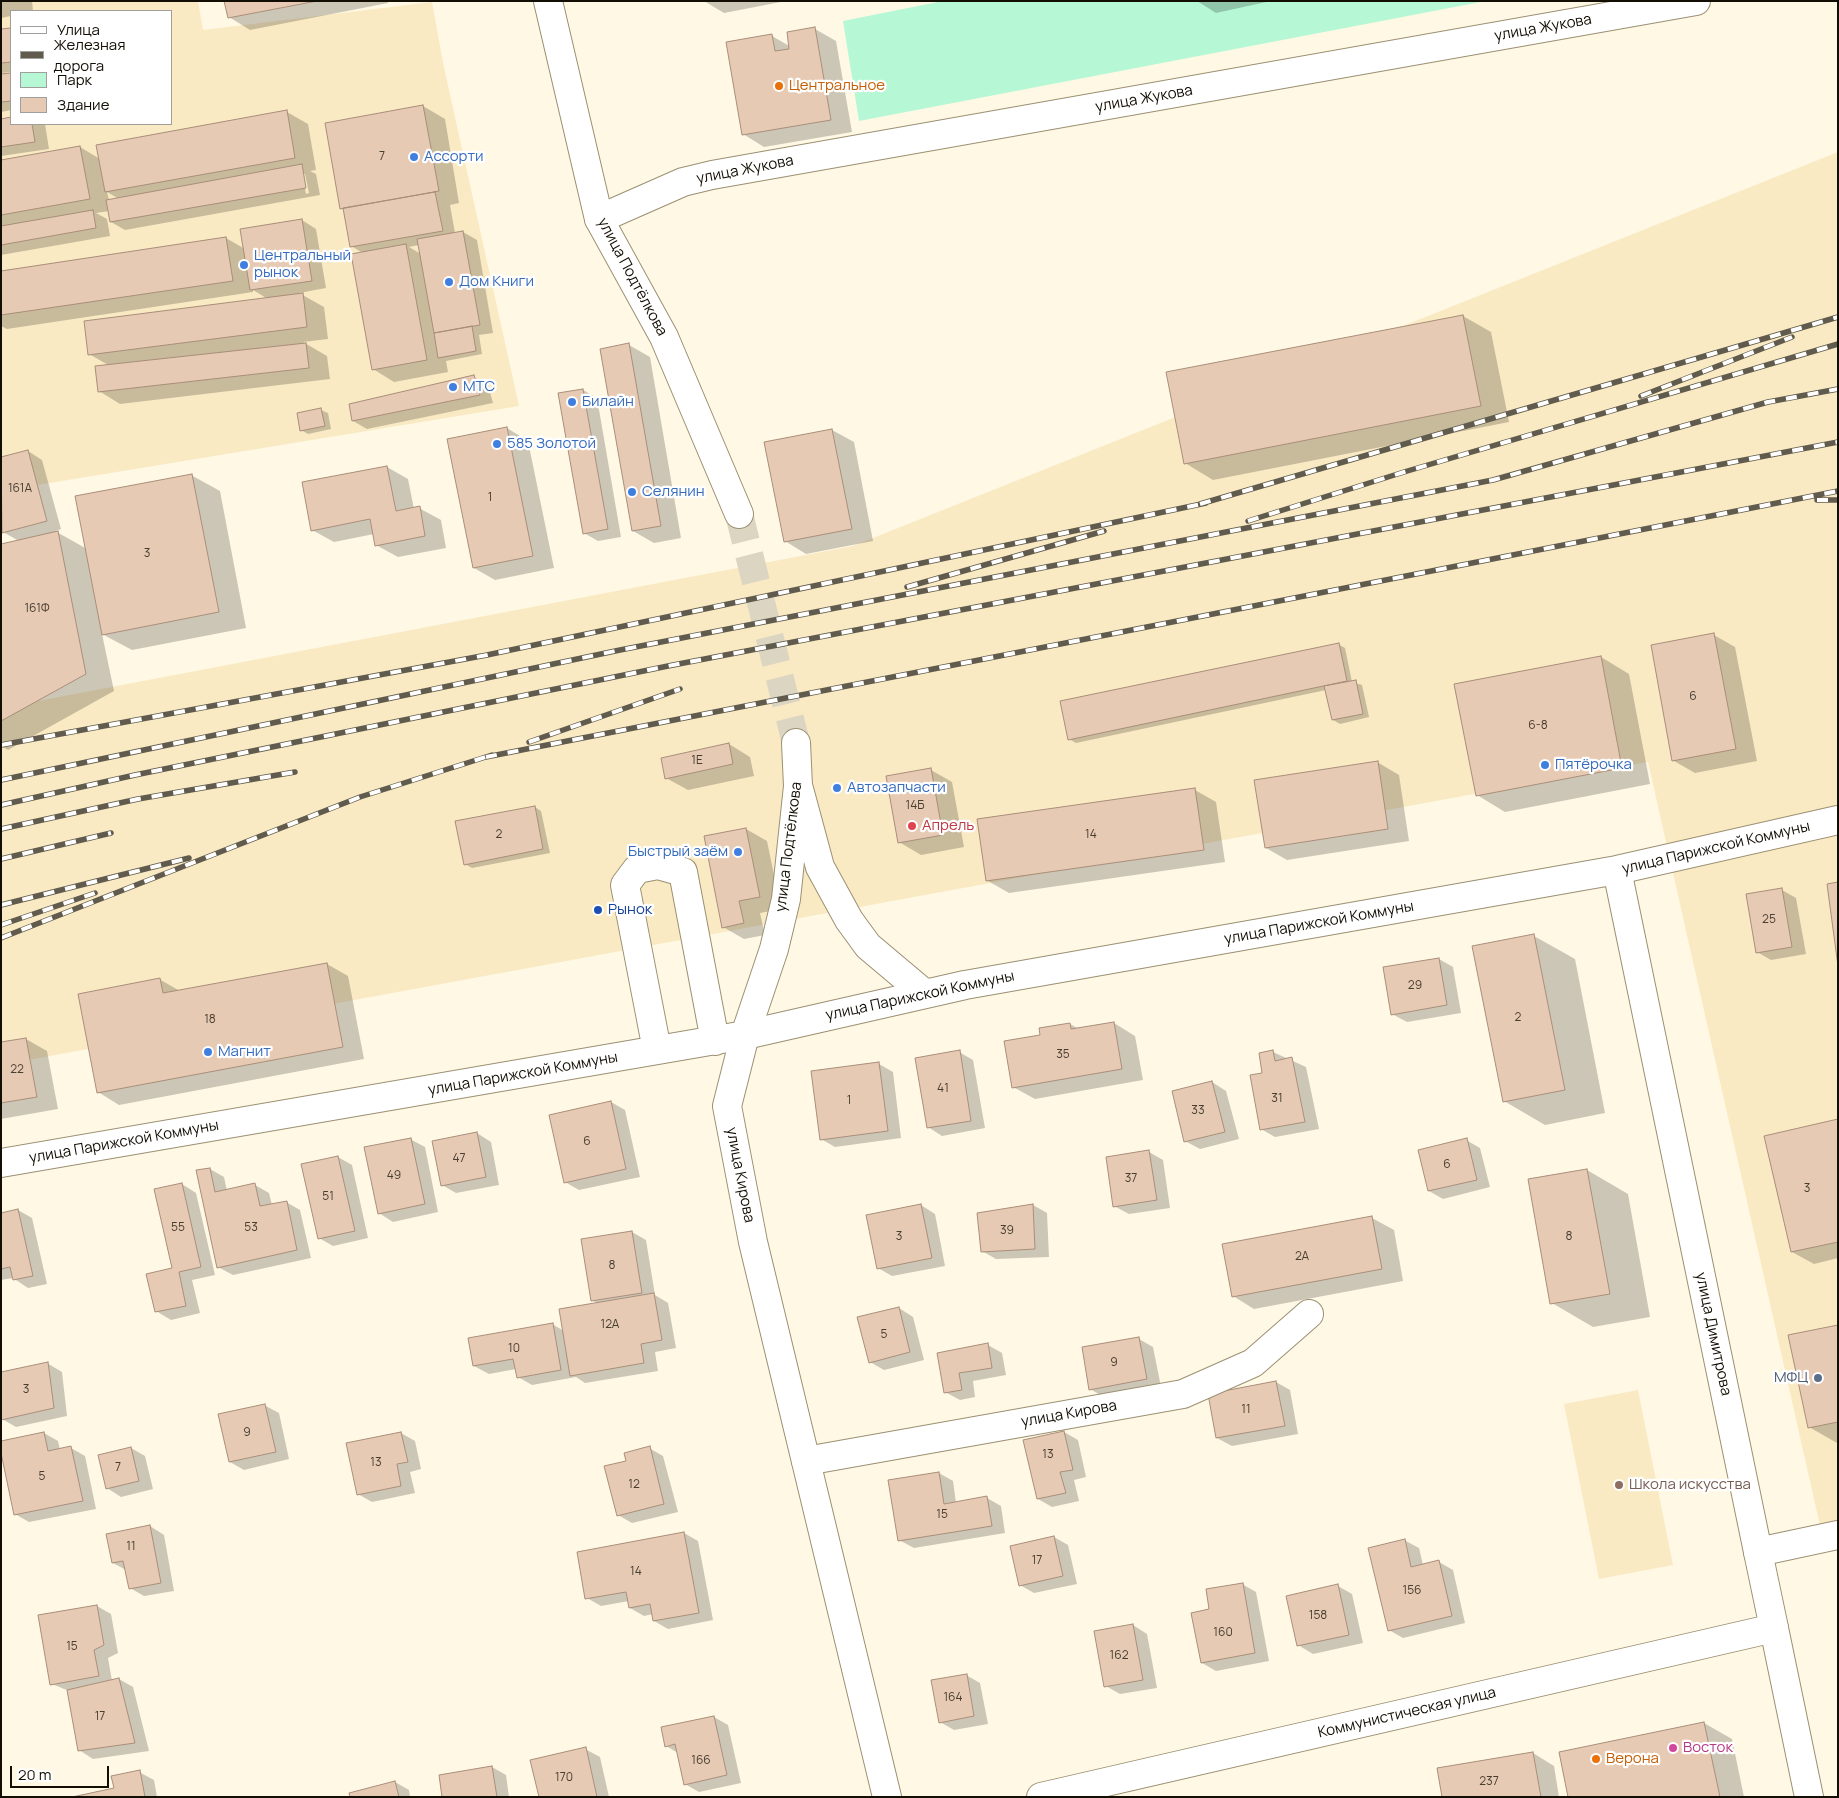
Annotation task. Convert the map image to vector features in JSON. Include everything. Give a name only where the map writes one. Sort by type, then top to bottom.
[{"type":"street","name":"улица Подтёлкова","points":[[548,1],[599,219],[664,337],[739,514]]},
{"type":"street","name":"улица Жукова","points":[[599,219],[683,182],[712,175],[1696,1]]},
{"type":"street","name":"улица Подтёлкова","points":[[745,1035],[774,949],[786,899],[798,786],[796,743]]},
{"type":"street","points":[[798,786],[820,867],[849,920],[868,946],[925,994]]},
{"type":"street","name":"улица Парижской Коммуны","points":[[1,1163],[745,1035],[925,994],[1617,870],[1838,820]]},
{"type":"street","points":[[657,1050],[625,885],[637,869],[658,865],[683,872],[715,1040]]},
{"type":"street","name":"улица Димитрова","points":[[1617,870],[1809,1797]]},
{"type":"street","name":"улица Кирова","points":[[745,1035],[727,1106],[753,1242],[887,1797]]},
{"type":"street","name":"улица Кирова","points":[[806,1461],[1183,1394],[1253,1363],[1309,1314]]},
{"type":"street","points":[[1758,1552],[1838,1535]]},
{"type":"street","name":"Коммунистическая улица","points":[[1041,1797],[1774,1628]]},
{"type":"shaded area","name":"Центральный рынок","points":[[1,1],[198,1],[203,30],[432,2],[443,63],[519,406],[1,491]]},
{"type":"shaded area","points":[[1838,152],[1838,1527],[1821,1530],[1648,762],[1,1065],[1,708],[853,546]]},
{"type":"shaded area","name":"Школа искусства","points":[[1638,1390],[1673,1565],[1599,1579],[1564,1404]]},
{"type":"green space","points":[[943,1],[1486,1],[859,121],[843,21]]},
{"type":"building","points":[[224,1],[317,1],[228,18]]},
{"type":"building","name":"Центральное","points":[[815,27],[831,120],[742,135],[726,42],[772,34],[775,51],[789,49],[787,32]]},
{"type":"building","points":[[10,28],[10,62],[1,63],[1,29]]},
{"type":"building","points":[[10,73],[10,101],[1,102],[1,74]]},
{"type":"building","points":[[423,105],[439,191],[340,209],[325,123]]},
{"type":"building","points":[[287,110],[295,158],[105,192],[96,145]]},
{"type":"building","points":[[10,117],[10,125],[32,125],[35,142],[1,147],[1,119]]},
{"type":"building","points":[[80,146],[90,199],[1,215],[1,160]]},
{"type":"building","points":[[302,164],[306,188],[110,222],[106,200]]},
{"type":"building","points":[[435,192],[443,231],[350,247],[343,208]]},
{"type":"building","points":[[93,210],[96,228],[1,245],[1,226]]},
{"type":"building","points":[[302,219],[312,281],[250,290],[240,229]]},
{"type":"building","name":"Дом Книги","points":[[463,231],[480,325],[434,333],[417,239]]},
{"type":"building","points":[[226,237],[233,281],[1,315],[1,271]]},
{"type":"building","points":[[406,244],[427,360],[372,370],[351,254]]},
{"type":"building","points":[[303,293],[307,327],[88,355],[84,321]]},
{"type":"building","points":[[1463,315],[1481,406],[1184,464],[1166,372]]},
{"type":"building","points":[[472,326],[476,351],[438,358],[434,333]]},
{"type":"building","points":[[306,343],[309,368],[98,392],[95,366]]},
{"type":"building","points":[[629,343],[661,526],[632,531],[600,349]]},
{"type":"building","points":[[474,375],[480,395],[352,421],[349,404]]},
{"type":"building","points":[[583,389],[608,529],[583,534],[558,393]]},
{"type":"building","points":[[321,408],[325,426],[300,431],[297,413]]},
{"type":"building","points":[[507,427],[533,556],[473,568],[447,439]]},
{"type":"building","points":[[832,429],[852,529],[784,542],[764,442]]},
{"type":"building","points":[[28,450],[47,521],[2,533],[1,457]]},
{"type":"building","points":[[387,466],[396,511],[420,506],[425,536],[375,546],[370,519],[311,531],[302,482]]},
{"type":"building","points":[[192,474],[219,612],[102,635],[75,496]]},
{"type":"building","points":[[58,531],[86,674],[1,721],[1,544]]},
{"type":"building","points":[[1714,633],[1736,749],[1672,761],[1651,645]]},
{"type":"building","points":[[1339,643],[1347,681],[1068,740],[1060,701]]},
{"type":"building","points":[[1601,656],[1622,768],[1476,796],[1454,684]]},
{"type":"building","points":[[1356,680],[1363,714],[1332,720],[1324,686]]},
{"type":"building","points":[[729,743],[733,764],[665,779],[661,758]]},
{"type":"building","points":[[1378,761],[1388,829],[1265,848],[1254,780]]},
{"type":"building","points":[[931,768],[943,835],[898,843],[886,776]]},
{"type":"building","points":[[1195,788],[1204,850],[986,881],[977,819]]},
{"type":"building","points":[[535,806],[543,849],[464,865],[455,821]]},
{"type":"building","points":[[746,828],[760,897],[739,901],[744,923],[722,928],[704,836]]},
{"type":"building","points":[[1838,882],[1838,966],[1827,884]]},
{"type":"building","points":[[1782,888],[1792,947],[1756,953],[1746,894]]},
{"type":"building","points":[[1534,934],[1565,1090],[1503,1102],[1472,946]]},
{"type":"building","points":[[1439,958],[1447,1005],[1391,1015],[1383,967]]},
{"type":"building","points":[[327,963],[343,1047],[97,1093],[78,994],[160,978],[163,993]]},
{"type":"building","points":[[1114,1022],[1122,1069],[1012,1088],[1004,1041],[1040,1035],[1039,1028],[1070,1023],[1071,1029]]},
{"type":"building","points":[[26,1038],[37,1097],[1,1103],[1,1042]]},
{"type":"building","points":[[960,1050],[971,1121],[927,1128],[915,1058]]},
{"type":"building","points":[[1273,1050],[1275,1061],[1292,1057],[1305,1122],[1260,1130],[1250,1075],[1262,1073],[1259,1053]]},
{"type":"building","points":[[879,1062],[888,1131],[820,1140],[811,1071]]},
{"type":"building","points":[[1212,1081],[1225,1132],[1184,1142],[1172,1091]]},
{"type":"building","points":[[611,1101],[626,1169],[564,1183],[549,1115]]},
{"type":"building","points":[[1838,1119],[1838,1242],[1791,1252],[1764,1136]]},
{"type":"building","points":[[477,1132],[486,1177],[441,1186],[432,1141]]},
{"type":"building","points":[[411,1138],[425,1204],[378,1214],[364,1147]]},
{"type":"building","points":[[1467,1138],[1477,1180],[1428,1191],[1418,1150]]},
{"type":"building","points":[[1149,1150],[1157,1200],[1113,1207],[1106,1157]]},
{"type":"building","points":[[338,1156],[355,1231],[318,1239],[301,1164]]},
{"type":"building","points":[[210,1168],[215,1192],[255,1183],[260,1206],[287,1201],[297,1250],[217,1268],[196,1170]]},
{"type":"building","points":[[1587,1169],[1610,1294],[1550,1304],[1528,1179]]},
{"type":"building","points":[[182,1183],[201,1267],[179,1272],[186,1306],[155,1312],[146,1274],[172,1268],[154,1189]]},
{"type":"building","points":[[921,1204],[932,1258],[877,1269],[866,1215]]},
{"type":"building","points":[[1033,1204],[1035,1249],[981,1252],[977,1213]]},
{"type":"building","points":[[18,1209],[33,1276],[13,1280],[10,1267],[1,1269],[1,1213]]},
{"type":"building","points":[[1372,1216],[1382,1269],[1232,1297],[1222,1244]]},
{"type":"building","points":[[632,1231],[642,1293],[591,1301],[581,1239]]},
{"type":"building","points":[[654,1293],[662,1340],[641,1344],[644,1363],[570,1376],[559,1309]]},
{"type":"building","points":[[899,1307],[910,1352],[869,1363],[857,1317]]},
{"type":"building","points":[[553,1323],[561,1370],[517,1378],[513,1359],[473,1366],[468,1338]]},
{"type":"building","name":"МФЦ","points":[[1838,1325],[1838,1422],[1808,1428],[1788,1335]]},
{"type":"building","points":[[1139,1337],[1147,1379],[1089,1390],[1082,1347]]},
{"type":"building","points":[[988,1343],[992,1368],[959,1373],[962,1390],[944,1393],[937,1353]]},
{"type":"building","points":[[48,1362],[54,1408],[1,1420],[1,1372]]},
{"type":"building","points":[[1276,1381],[1285,1426],[1216,1438],[1208,1394]]},
{"type":"building","points":[[265,1404],[276,1452],[229,1462],[218,1414]]},
{"type":"building","points":[[1064,1431],[1073,1470],[1060,1472],[1066,1493],[1037,1499],[1023,1440]]},
{"type":"building","points":[[44,1432],[48,1451],[71,1446],[83,1501],[14,1515],[1,1453],[1,1441]]},
{"type":"building","points":[[401,1432],[408,1462],[397,1464],[401,1486],[357,1495],[346,1443]]},
{"type":"building","points":[[650,1446],[664,1504],[617,1516],[604,1466],[626,1461],[624,1453]]},
{"type":"building","points":[[131,1447],[139,1481],[106,1489],[98,1455]]},
{"type":"building","points":[[939,1472],[944,1504],[987,1496],[992,1526],[898,1541],[888,1480]]},
{"type":"building","points":[[150,1525],[161,1583],[129,1589],[123,1561],[112,1563],[106,1534]]},
{"type":"building","points":[[684,1532],[699,1613],[653,1621],[650,1604],[629,1608],[626,1592],[585,1599],[577,1552]]},
{"type":"building","points":[[1054,1536],[1063,1576],[1019,1586],[1010,1546]]},
{"type":"building","points":[[1405,1539],[1411,1567],[1439,1560],[1452,1616],[1388,1631],[1368,1548]]},
{"type":"building","points":[[1243,1583],[1255,1653],[1201,1663],[1191,1613],[1209,1609],[1206,1589]]},
{"type":"building","points":[[1338,1584],[1349,1635],[1297,1646],[1286,1596]]},
{"type":"building","points":[[97,1605],[104,1645],[94,1650],[99,1676],[50,1685],[38,1615]]},
{"type":"building","points":[[1133,1624],[1143,1680],[1104,1687],[1094,1631]]},
{"type":"building","points":[[967,1674],[974,1716],[939,1723],[931,1680]]},
{"type":"building","points":[[119,1678],[135,1743],[78,1751],[67,1690]]},
{"type":"building","points":[[714,1716],[727,1775],[684,1785],[675,1744],[665,1747],[661,1727]]},
{"type":"building","points":[[1704,1722],[1720,1797],[1568,1797],[1559,1752]]},
{"type":"building","points":[[586,1747],[597,1797],[539,1797],[530,1760]]},
{"type":"building","points":[[1533,1752],[1541,1797],[1442,1797],[1437,1768]]},
{"type":"building","points":[[492,1766],[497,1797],[442,1797],[439,1775]]},
{"type":"building","points":[[140,1770],[145,1797],[72,1797],[114,1788],[111,1776]]},
{"type":"building","points":[[395,1781],[399,1797],[350,1797],[349,1793]]},
{"type":"tunnel","points":[[739,514],[796,743]]},
{"type":"railway","points":[[1200,504],[1838,317]]},
{"type":"railway","points":[[1641,396],[1792,337]]},
{"type":"railway","points":[[1248,521],[1404,472],[1838,344]]},
{"type":"railway","points":[[1,780],[620,650],[1493,480],[1768,402],[1838,389]]},
{"type":"railway","points":[[1,805],[135,775],[668,666],[1838,442]]},
{"type":"railway","points":[[486,757],[1838,491]]},
{"type":"railway","points":[[1817,500],[1838,500]]},
{"type":"railway","points":[[1,745],[487,655],[1206,503]]},
{"type":"railway","points":[[907,587],[1104,531]]},
{"type":"railway","points":[[529,742],[680,689]]},
{"type":"railway","points":[[1,938],[360,797],[492,755]]},
{"type":"railway","points":[[1,829],[138,799],[295,772]]},
{"type":"railway","points":[[1,859],[111,833]]},
{"type":"railway","points":[[1,905],[189,858]]},
{"type":"railway","points":[[1,925],[95,893]]},
{"type":"place","name":"Центральное","points":[[779,86]]},
{"type":"place","name":"Ассорти","points":[[414,157]]},
{"type":"place","name":"Центральный рынок","points":[[244,265]]},
{"type":"place","name":"Дом Книги","points":[[449,282]]},
{"type":"place","name":"МТС","points":[[453,387]]},
{"type":"place","name":"Билайн","points":[[572,402]]},
{"type":"place","name":"585 Золотой","points":[[497,444]]},
{"type":"place","name":"Селянин","points":[[632,492]]},
{"type":"place","name":"Пятёрочка","points":[[1545,765]]},
{"type":"place","name":"Автозапчасти","points":[[837,788]]},
{"type":"place","name":"Апрель","points":[[912,826]]},
{"type":"place","name":"Быстрый заём","points":[[738,852]]},
{"type":"place","name":"Рынок","points":[[598,910]]},
{"type":"place","name":"Магнит","points":[[208,1052]]},
{"type":"place","name":"МФЦ","points":[[1818,1378]]},
{"type":"place","name":"Школа искусства","points":[[1619,1485]]},
{"type":"place","name":"Восток","points":[[1673,1748]]},
{"type":"place","name":"Верона","points":[[1596,1759]]}]
